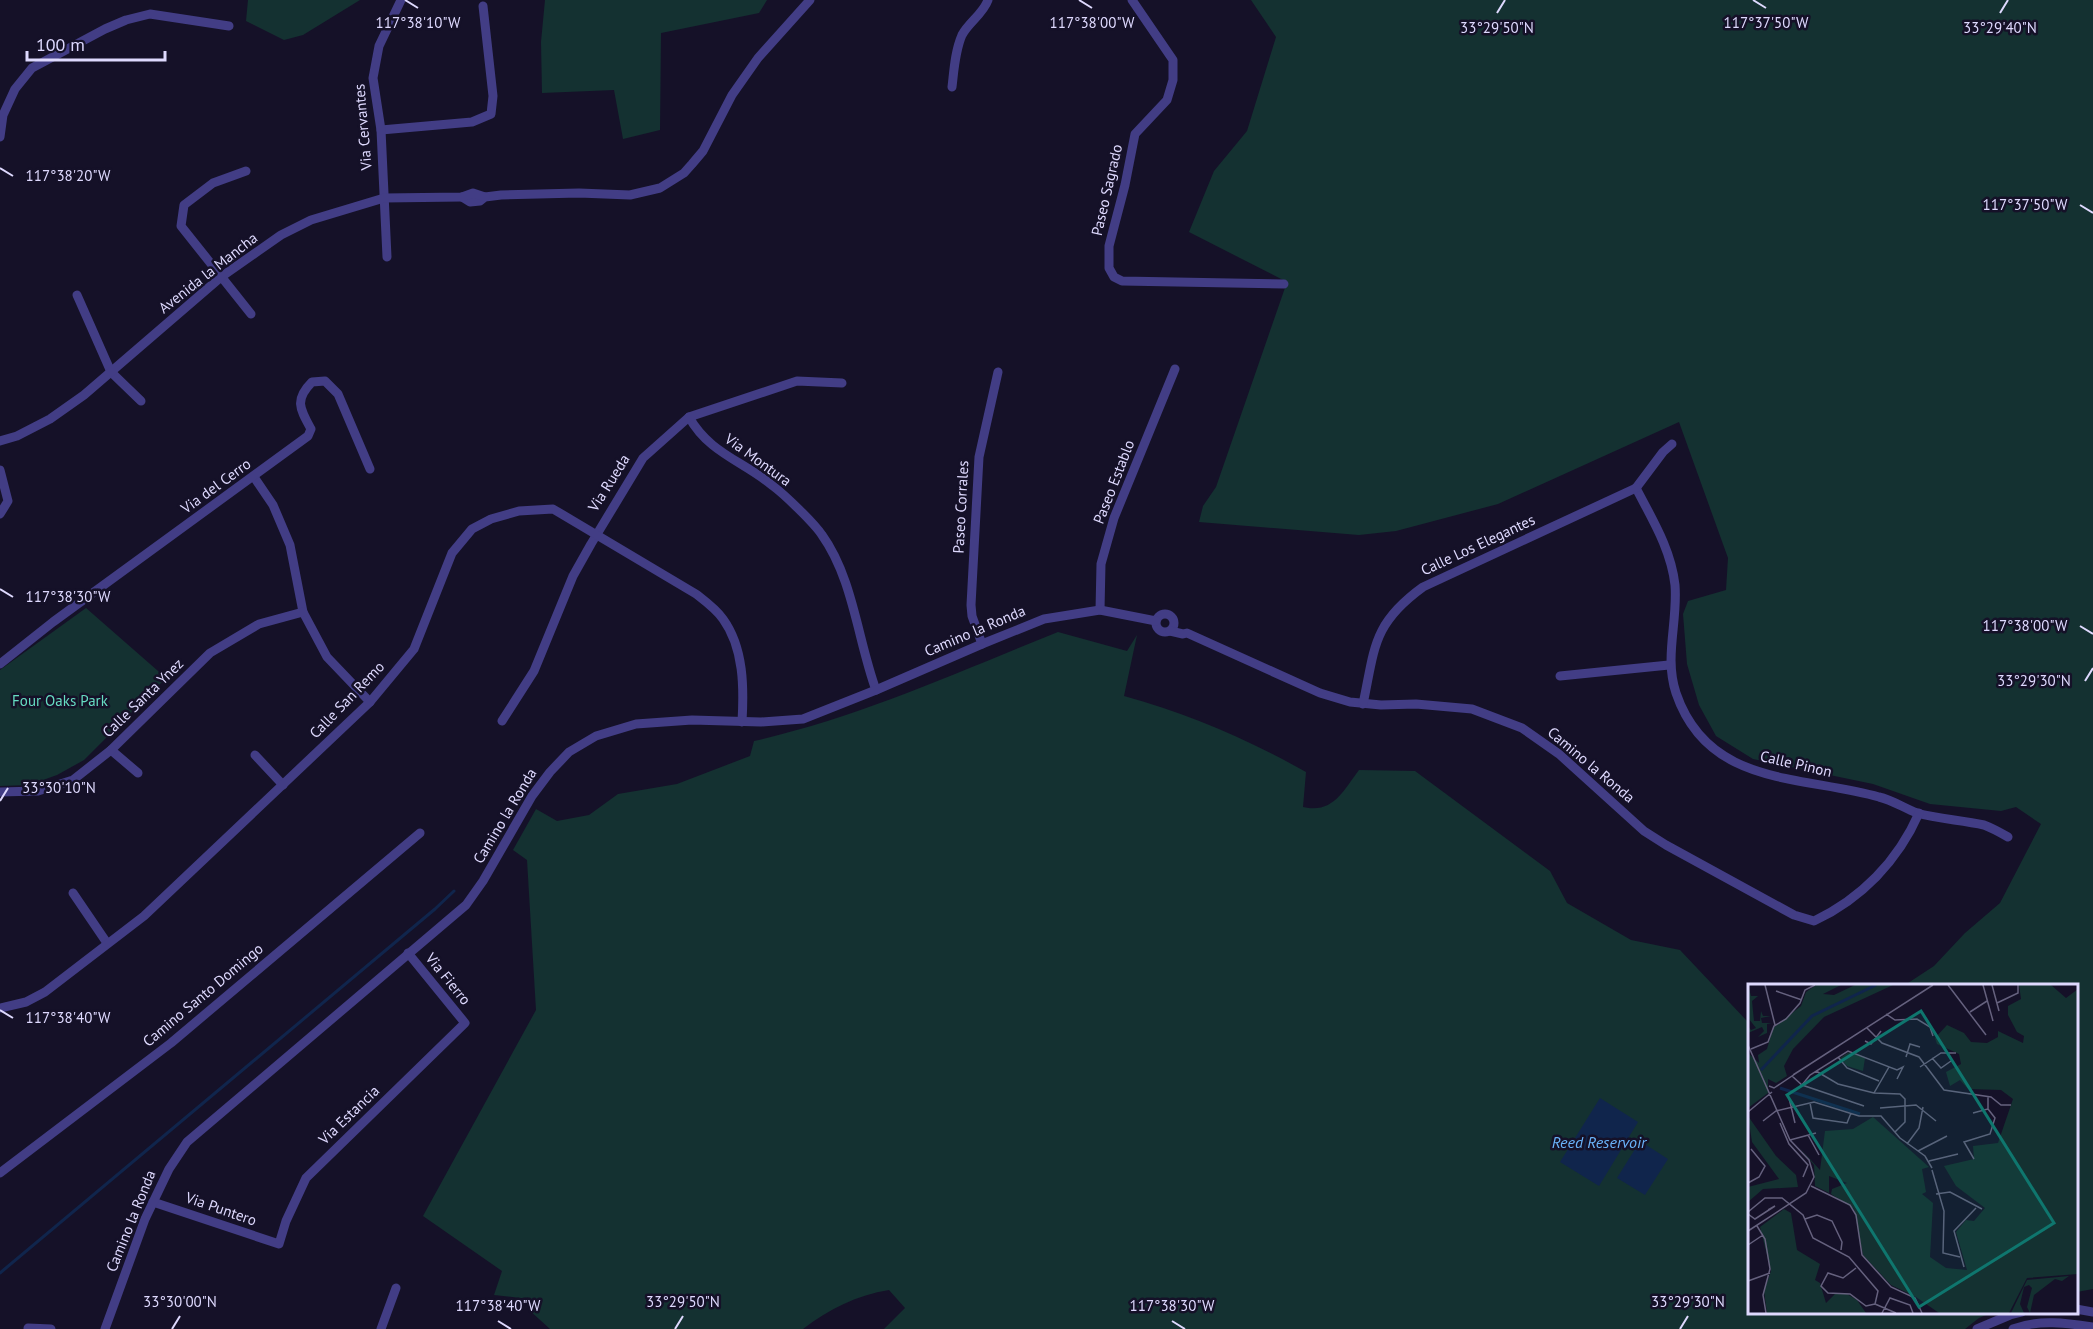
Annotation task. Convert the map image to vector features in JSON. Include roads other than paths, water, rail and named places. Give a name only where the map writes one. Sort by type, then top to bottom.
[{"type":"street","name":"Via Cervantes","points":[[387,257],[381,130],[373,78],[379,46],[401,0]]},
{"type":"street","name":"Avenida la Mancha","points":[[0,441],[16,436],[50,418],[84,395],[221,277],[281,235],[311,220],[384,198],[462,197],[473,193],[485,197],[579,193],[630,195],[660,188],[684,173],[703,151],[732,95],[758,58],[810,0]]},
{"type":"street","points":[[951,87],[955,58],[963,33],[986,7],[988,0]]},
{"type":"street","name":"Paseo Sagrado","points":[[1132,0],[1173,60],[1173,80],[1167,100],[1135,134],[1109,246],[1110,268],[1114,278],[1122,281],[1284,284]]},
{"type":"street","points":[[381,130],[472,122],[490,114],[493,96],[483,6]]},
{"type":"street","points":[[0,137],[3,115],[15,88],[32,68],[105,29],[126,20],[150,14],[229,26]]},
{"type":"street","points":[[246,171],[213,183],[184,205],[181,226],[251,314]]},
{"type":"street","points":[[77,295],[111,372],[141,401]]},
{"type":"street","name":"Paseo Establo","points":[[1100,610],[1101,564],[1114,518],[1175,369]]},
{"type":"street","name":"Paseo Corrales","points":[[982,644],[972,616],[971,605],[978,471],[981,443],[998,372]]},
{"type":"street","name":"Via del Cerro","points":[[0,664],[71,609],[308,436],[311,429],[301,411],[299,400],[303,390],[312,382],[325,381],[338,394],[370,470]]},
{"type":"street","name":"Via Rueda","points":[[502,721],[534,671],[573,576],[643,458],[689,417],[797,381],[842,383]]},
{"type":"street","name":"Via Montura","points":[[689,417],[696,429],[715,449],[773,485],[822,534],[841,571],[876,690]]},
{"type":"street","points":[[1636,488],[1663,452],[1672,444]]},
{"type":"street","points":[[0,470],[8,501],[0,514]]},
{"type":"street","points":[[254,477],[273,505],[290,545],[303,612],[327,657],[369,702]]},
{"type":"street","name":"Calle Pinon","points":[[1636,488],[1668,551],[1675,585],[1669,665],[1676,692],[1687,721],[1709,746],[1738,764],[1769,776],[1880,797],[1919,813],[1986,826],[2008,837]]},
{"type":"street","name":"Calle Los Elegantes","points":[[1363,704],[1374,646],[1383,627],[1407,599],[1423,587],[1636,488]]},
{"type":"street","name":"Calle San Remo","points":[[0,1008],[26,1002],[45,992],[144,916],[369,702],[414,648],[452,553],[472,529],[491,519],[519,512],[553,509],[696,594],[723,618],[737,644],[741,671],[742,723]]},
{"type":"street","name":"Camino la Ronda","points":[[105,1329],[153,1202],[168,1169],[187,1142],[466,905],[483,881],[532,796],[569,752],[596,736],[636,724],[692,720],[742,723],[803,718],[876,690],[1044,619],[1100,610],[1156,621]]},
{"type":"street","name":"Calle Santa Ynez","points":[[0,792],[38,791],[73,780],[111,750],[210,653],[260,624],[303,612]]},
{"type":"street","name":"Camino la Ronda","points":[[1187,633],[1185,628],[1170,616],[1164,614],[1156,621],[1159,631],[1187,633],[1320,693],[1363,704],[1416,704],[1472,709],[1522,728],[1559,754],[1644,831],[1665,845],[1794,915],[1814,921],[1834,912],[1858,894],[1894,859],[1919,813]]},
{"type":"street","points":[[1170,631],[1173,620]]},
{"type":"street","points":[[1560,676],[1669,665]]},
{"type":"street","points":[[111,750],[138,773]]},
{"type":"street","points":[[255,755],[284,785]]},
{"type":"street","name":"Camino Santo Domingo","points":[[0,1173],[171,1043],[420,833]]},
{"type":"street","points":[[73,893],[107,943]]},
{"type":"street","name":"Via Fierro","points":[[408,953],[465,1023]]},
{"type":"street","name":"Via Estancia","points":[[279,1244],[286,1221],[306,1178],[465,1023]]},
{"type":"street","name":"Via Puntero","points":[[153,1202],[279,1244]]},
{"type":"street","points":[[381,1329],[396,1288]]},
{"type":"street","points":[[2078,1309],[2093,1312]]},
{"type":"street","points":[[1977,1329],[2014,1314]]},
{"type":"street","points":[[2013,1329],[2043,1323],[2066,1323],[2093,1327]]},
{"type":"street","points":[[28,1328],[51,1329]]},
{"type":"water","name":"Reed Reservoir","points":[[1600,1098],[1638,1122],[1599,1186],[1560,1162]]},
{"type":"water","points":[[1640,1141],[1668,1159],[1645,1195],[1617,1178]]},
{"type":"waterway","points":[[0,1273],[454,891]]},
{"type":"park label","name":"Four Oaks Park","points":[[60,701]]}]
